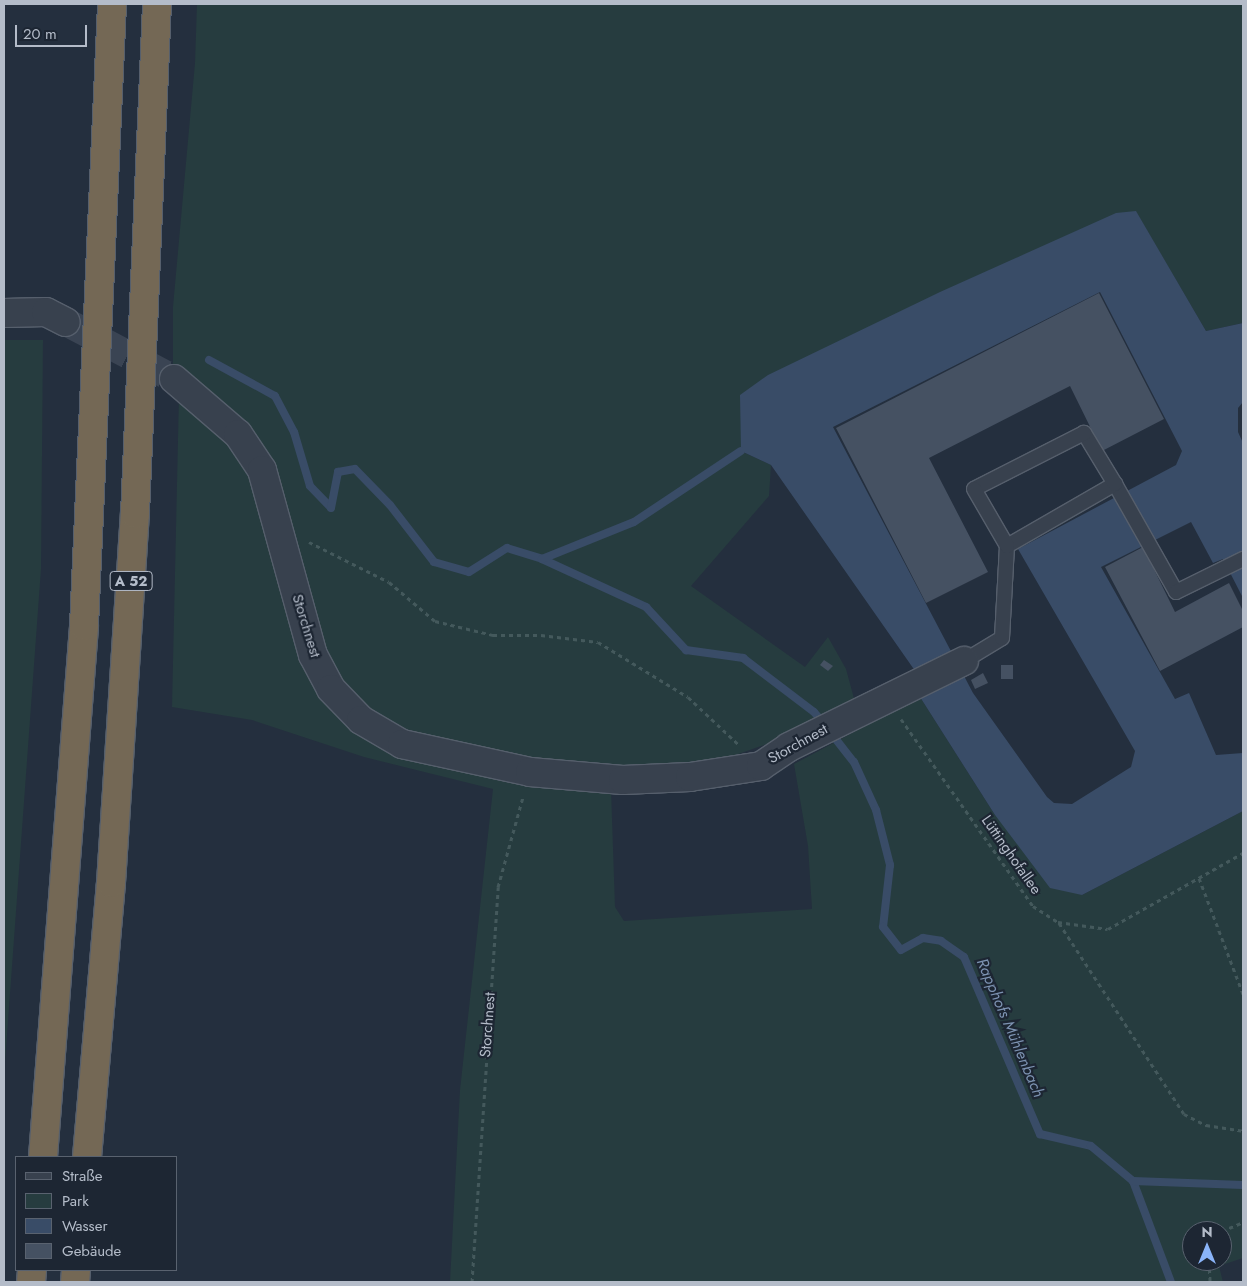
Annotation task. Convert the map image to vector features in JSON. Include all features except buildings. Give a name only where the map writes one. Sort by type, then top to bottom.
[{"type":"highway","name":"A 52","points":[[43,1156],[84,626],[112,4]]},
{"type":"highway","name":"A 52","points":[[87,1156],[111,883],[135,514],[157,4]]},
{"type":"street","points":[[4,313],[46,312],[66,322]]},
{"type":"street","name":"Storchnest","points":[[174,379],[238,434],[262,470],[312,655],[331,689],[361,720],[402,744],[530,772],[624,780],[690,777],[761,766],[788,747],[964,661]]},
{"type":"lane","points":[[964,661],[1002,638],[1006,546],[974,489],[1084,434],[1176,592],[1243,559]]},
{"type":"lane","points":[[1006,546],[1116,487]]},
{"type":"path","points":[[278,526],[389,582],[434,621],[493,635],[541,635],[598,642],[688,697],[761,766]]},
{"type":"path","name":"Lüttinghofallee","points":[[885,700],[1033,906],[1058,922],[1108,929],[1243,853]]},
{"type":"path","name":"Storchnest","points":[[472,1282],[498,887],[530,772]]},
{"type":"path","points":[[1199,878],[1243,994]]},
{"type":"path","points":[[1058,922],[1184,1114],[1206,1125],[1243,1131]]},
{"type":"green space","points":[[197,4],[1243,4],[1243,323],[1206,331],[1136,212],[741,451],[771,465],[769,496],[691,586],[805,667],[828,637],[846,669],[855,702],[778,740],[724,759],[630,767],[497,756],[396,726],[357,699],[325,658],[270,462],[173,372],[173,307],[195,63]]},
{"type":"green space","points":[[4,340],[43,340],[41,569],[4,1076]]},
{"type":"green space","points":[[179,395],[207,416],[252,473],[347,721],[611,789],[615,907],[624,921],[812,909],[808,846],[794,764],[920,697],[995,815],[1082,895],[1243,811],[1243,1258],[1232,1262],[1232,1221],[1182,1221],[1182,1271],[1220,1271],[1223,1282],[450,1282],[460,1090],[493,789],[364,757],[252,720],[172,707]]},
{"type":"water","points":[[1136,211],[1206,331],[1243,323],[1243,402],[1238,408],[1238,432],[1243,443],[1243,598],[1223,559],[1213,563],[1191,522],[1101,567],[1175,699],[1189,693],[1216,755],[1243,753],[1243,811],[1082,895],[1050,888],[995,815],[920,697],[920,678],[771,465],[741,451],[740,395],[768,375],[940,292],[1116,213]],"holes":[[[1100,292],[1182,451],[1176,465],[1018,549],[1135,751],[1131,767],[1072,804],[1054,803],[1047,797],[973,693],[833,427]]]},
{"type":"waterway","name":"Rapphofs Mühlenbach","points":[[209,360],[275,396],[294,432],[310,486],[331,508],[338,472],[355,469],[390,505],[434,562],[469,572],[507,548],[542,559],[646,607],[686,650],[743,658],[814,712],[824,724]]},
{"type":"waterway","points":[[542,559],[634,522],[741,451]]},
{"type":"waterway","name":"Rapphofs Mühlenbach","points":[[831,733],[854,762],[876,810],[890,865],[883,927],[901,950],[923,938],[941,941],[964,957],[1040,1134],[1091,1146],[1133,1181],[1171,1282]]},
{"type":"waterway","points":[[1133,1181],[1243,1185]]},
{"type":"tunnel","points":[[66,322],[174,379]]}]
